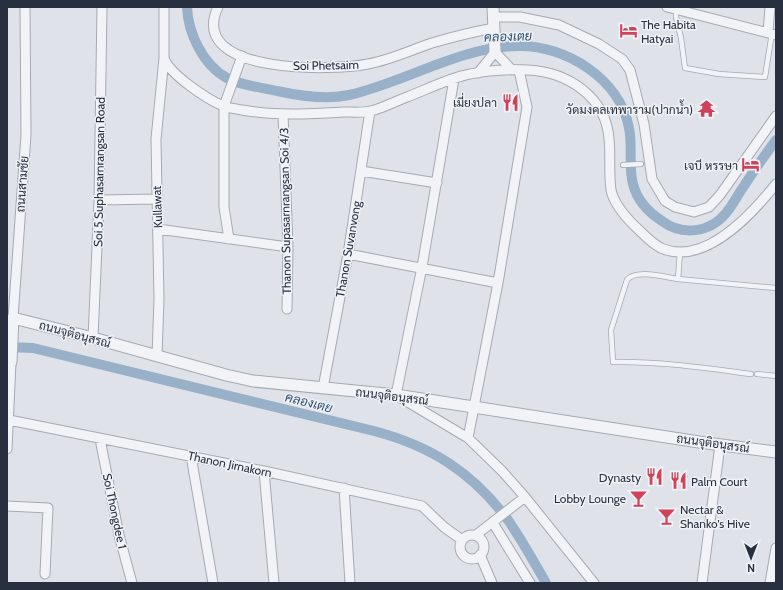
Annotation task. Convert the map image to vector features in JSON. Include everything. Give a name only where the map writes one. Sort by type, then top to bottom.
[{"type":"street","name":"ถนนสามชัย","points":[[9,362],[10,319],[26,135],[25,7]]},
{"type":"street","name":"Soi 5 Suphasarnrangsan Road","points":[[93,338],[99,200],[102,7]]},
{"type":"street","name":"Kullawat","points":[[157,356],[159,299],[156,139],[164,58],[164,7]]},
{"type":"street","name":"Soi Phetsaim","points":[[218,7],[215,20],[217,38],[226,50],[242,56],[301,68],[348,67],[370,64],[494,22],[520,17],[559,25],[600,44],[622,59],[630,70],[644,124],[648,163],[654,185],[665,201],[675,207],[694,212],[709,207],[720,195],[776,116]]},
{"type":"street","points":[[675,8],[772,33],[770,7]]},
{"type":"street","points":[[478,73],[495,52],[494,22]]},
{"type":"street","points":[[468,438],[498,283],[526,107],[515,70],[495,52]]},
{"type":"street","points":[[229,239],[224,207],[224,106],[242,56]]},
{"type":"street","points":[[164,58],[167,66],[178,77],[224,106],[254,112],[283,114],[370,111],[454,79],[478,73],[515,70],[541,72],[567,79],[578,84],[589,94],[603,115],[608,129],[611,166],[610,187],[618,205],[631,222],[649,239],[662,248],[680,252],[695,250],[741,224],[776,184]]},
{"type":"street","points":[[454,79],[422,267],[396,396],[468,438],[502,471],[522,499],[594,583]]},
{"type":"street","name":"Thanon Suvanvong","points":[[323,388],[348,254],[370,111]]},
{"type":"street","name":"Thanon Supasarnrangsan Soi 4/3","points":[[283,114],[288,247],[287,309]]},
{"type":"street","points":[[361,171],[437,183]]},
{"type":"street","points":[[99,200],[157,199]]},
{"type":"street","points":[[158,229],[288,247]]},
{"type":"street","points":[[348,254],[422,267],[498,283]]},
{"type":"street","name":"ถนนจุติอนุสรณ์","points":[[10,319],[93,338],[253,380],[396,396],[720,445],[776,452]]},
{"type":"street","points":[[7,449],[9,420],[9,362]]},
{"type":"street","name":"Thanon Jirnakorn","points":[[9,420],[264,471],[422,506],[461,543]]},
{"type":"street","name":"Soi Thongdee 1","points":[[100,439],[118,535],[132,583]]},
{"type":"street","points":[[702,583],[720,445]]},
{"type":"street","points":[[190,456],[213,583]]},
{"type":"street","points":[[264,471],[274,583]]},
{"type":"street","points":[[344,488],[350,583]]},
{"type":"street","points":[[489,579],[470,558],[463,555],[461,543],[468,535],[476,535],[493,523],[522,499]]},
{"type":"street","points":[[7,506],[48,508],[45,574]]},
{"type":"street","points":[[489,579],[480,555],[483,544],[493,523]]},
{"type":"street","points":[[493,523],[530,583]]},
{"type":"street","points":[[476,535],[483,544]]},
{"type":"street","points":[[770,583],[776,548]]},
{"type":"street","points":[[470,558],[480,555]]},
{"type":"lane","points":[[675,8],[685,68],[719,74],[764,77],[772,33]]},
{"type":"lane","points":[[623,165],[641,164]]},
{"type":"lane","points":[[678,278],[680,252]]},
{"type":"lane","points":[[751,374],[679,364],[613,362],[611,330],[627,280],[630,276],[638,274],[776,288]]},
{"type":"lane","points":[[757,374],[776,376]]},
{"type":"path","points":[[685,476],[695,478]]},
{"type":"waterway","name":"คลองเตย","points":[[187,7],[190,27],[198,47],[204,57],[218,72],[239,83],[304,96],[331,97],[349,95],[391,82],[475,52],[496,48],[518,46],[536,47],[572,59],[588,68],[603,80],[615,94],[624,110],[629,128],[632,177],[637,195],[652,214],[670,226],[678,229],[696,230],[712,225],[719,220],[731,207],[776,140]]},
{"type":"waterway","name":"คลองเตย","points":[[7,347],[33,348],[374,431],[414,444],[449,463],[480,488],[508,520],[546,583]]},
{"type":"place","name":"The Habita Hatyai","points":[[628,31]]},
{"type":"place","name":"เมี่ยงปลา","points":[[510,102]]},
{"type":"place","name":"วัดมงคลเทพาราม(ปากน้ำ)","points":[[706,109]]},
{"type":"place","name":"เจบี หรรษา","points":[[751,165]]},
{"type":"place","name":"Dynasty","points":[[654,477]]},
{"type":"place","name":"Palm Court","points":[[678,481]]},
{"type":"place","name":"Lobby Lounge","points":[[639,498]]},
{"type":"place","name":"Nectar & Shanko's Hive","points":[[667,516]]}]
